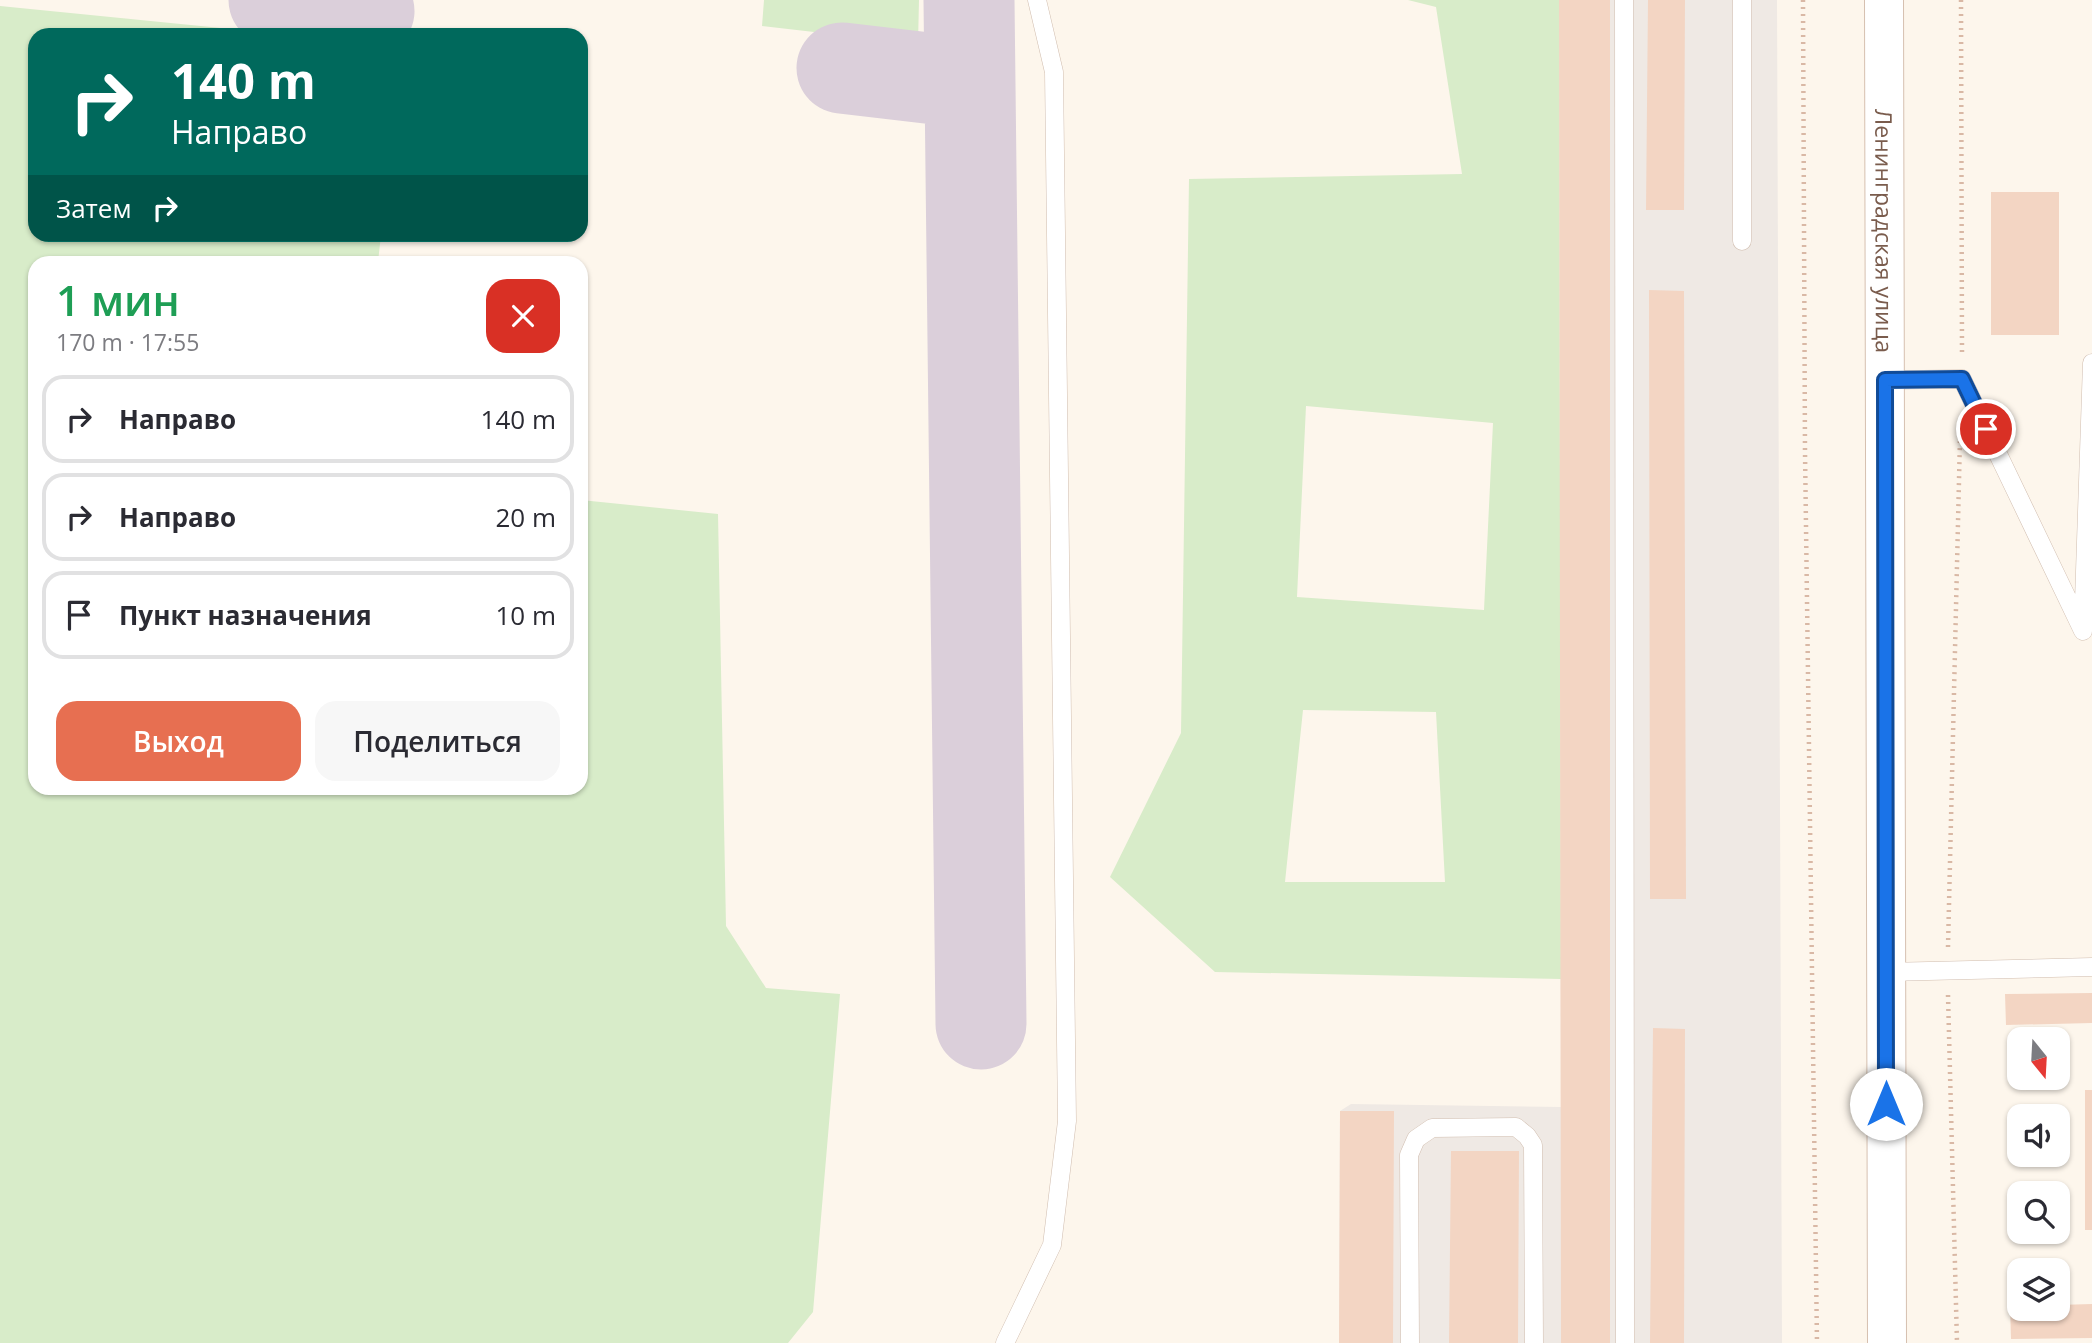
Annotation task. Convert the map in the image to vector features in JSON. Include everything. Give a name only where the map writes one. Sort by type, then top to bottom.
[{"type":"main road","name":"Ленинградская улица","points":[[1884,0],[1887,1343]]},
{"type":"lane","points":[[1005,1343],[1052,1245],[1067,1121],[1054,72],[1037,0]]},
{"type":"lane","points":[[1623,0],[1625,1343]]},
{"type":"lane","points":[[1742,0],[1742,241]]},
{"type":"lane","points":[[2087,632],[2092,363]]},
{"type":"lane","points":[[1885,380],[1962,379],[2087,632]]},
{"type":"lane","points":[[1886,972],[2092,967]]},
{"type":"lane","points":[[1410,1343],[1409,1155],[1416,1139],[1432,1128],[1516,1127],[1533,1145],[1534,1343]]},
{"type":"path","points":[[1803,0],[1805,451],[1817,1343]]},
{"type":"path","points":[[1961,0],[1962,379]]},
{"type":"path","points":[[1957,1343],[1948,970],[1961,434]]},
{"type":"shaded area","points":[[1559,0],[1777,0],[1782,1343],[1339,1343],[1340,1111],[1351,1104],[1561,1107]]},
{"type":"green space","points":[[764,0],[919,0],[918,44],[762,26]]},
{"type":"green space","points":[[1408,0],[1559,0],[1561,979],[1215,972],[1110,877],[1181,733],[1189,179],[1462,174],[1436,7]],"holes":[[[1306,406],[1493,423],[1484,610],[1297,597]],[[1303,710],[1436,712],[1445,882],[1285,882]]]},
{"type":"green space","points":[[0,6],[220,28],[28,28],[28,242],[380,242],[379,256],[28,256],[28,795],[588,795],[588,501],[718,514],[726,926],[766,988],[840,994],[813,1312],[788,1343],[0,1343]]},
{"type":"building","points":[[1559,0],[1610,0],[1610,1343],[1561,1343]]},
{"type":"building","points":[[1648,0],[1685,0],[1684,210],[1646,210]]},
{"type":"building","points":[[1991,192],[2059,192],[2059,335],[1991,335]]},
{"type":"building","points":[[1649,290],[1684,291],[1686,899],[1650,899]]},
{"type":"building","points":[[2092,993],[2092,1023],[2006,1025],[2005,994]]},
{"type":"building","points":[[1653,1028],[1685,1029],[1684,1343],[1650,1343]]},
{"type":"building","points":[[2085,1090],[2092,1090],[2092,1230],[2085,1230]]},
{"type":"building","points":[[1340,1111],[1394,1111],[1393,1343],[1339,1343]]},
{"type":"building","points":[[1451,1151],[1519,1151],[1518,1343],[1449,1343]]},
{"type":"building","points":[[2092,1304],[2092,1338],[2011,1339],[2010,1321],[2070,1321],[2070,1305]]},
{"type":"taxiway","points":[[274,0],[369,11]]},
{"type":"taxiway","points":[[969,0],[981,1024]]},
{"type":"taxiway","points":[[842,68],[970,83]]},
{"type":"route","points":[[1886,1104],[1885,380],[1962,379],[1986,429]]}]
